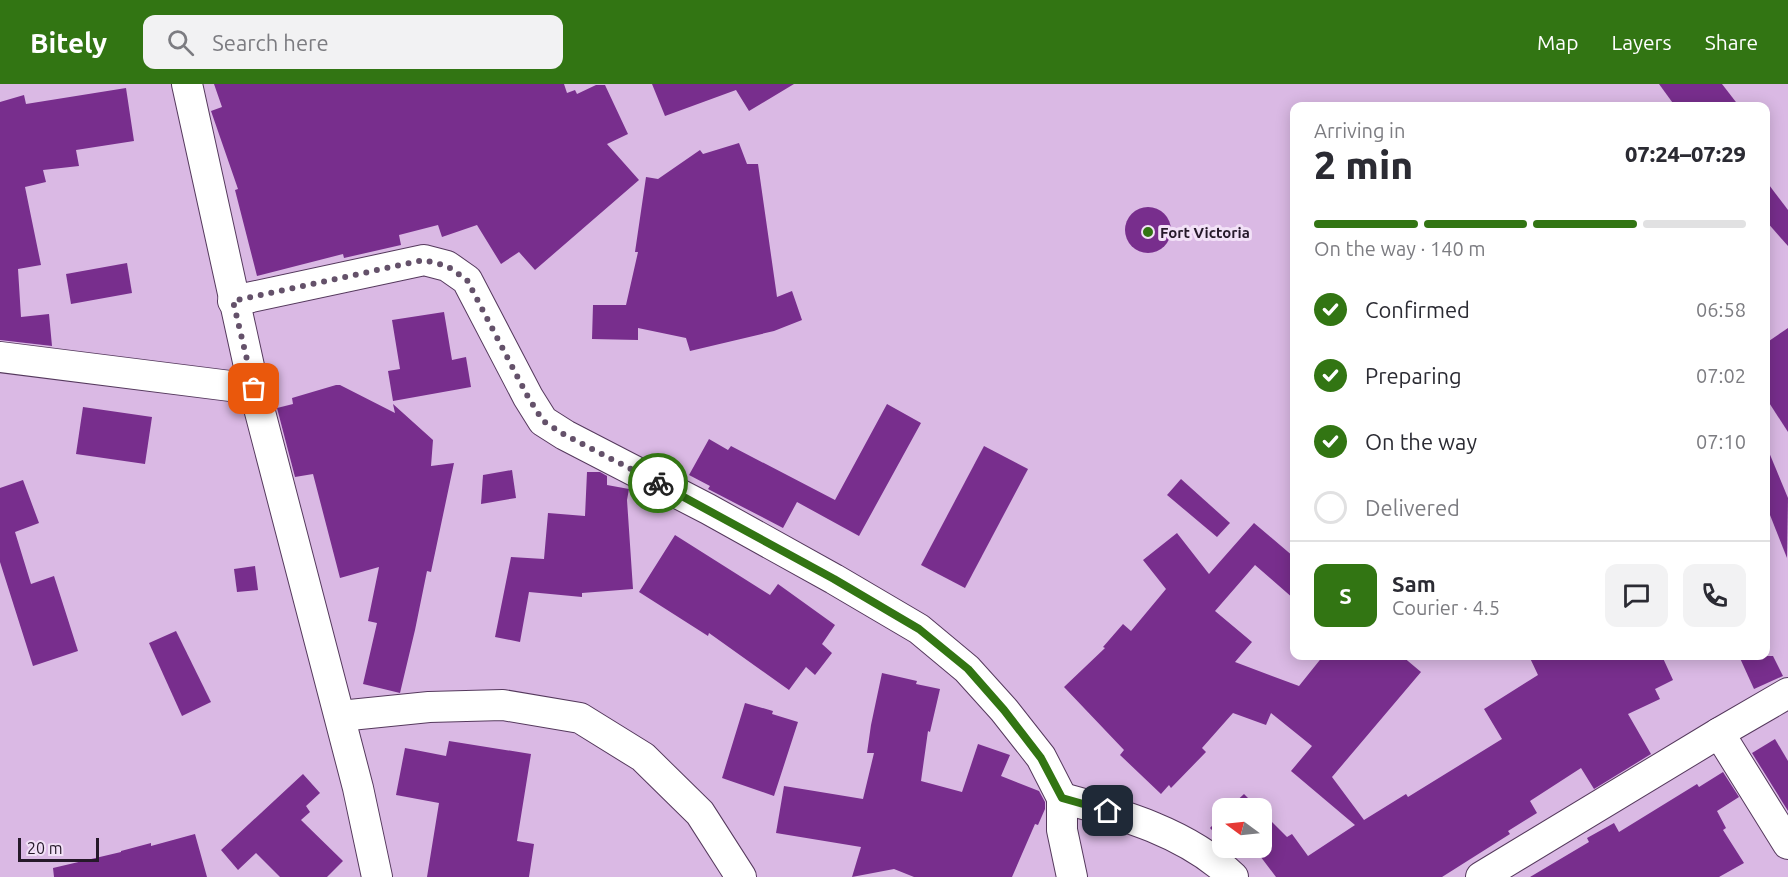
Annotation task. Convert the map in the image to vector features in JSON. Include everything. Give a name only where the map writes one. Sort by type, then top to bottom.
[{"type":"street","points":[[187,84],[254,389],[340,716],[377,877]]},
{"type":"street","points":[[233,301],[424,260],[447,266],[467,280],[528,397],[543,421],[565,435],[767,542],[919,629],[968,669],[1004,710],[1041,758],[1062,798],[1062,830],[1072,877]]},
{"type":"street","points":[[0,357],[254,389]]},
{"type":"street","points":[[1481,877],[1788,693]]},
{"type":"street","points":[[340,716],[429,707],[503,705],[580,718],[643,758],[700,813],[741,877]]},
{"type":"street","points":[[1719,733],[1788,844]]},
{"type":"street","points":[[1062,798],[1155,828],[1194,848],[1233,877]]},
{"type":"building","points":[[214,84],[564,84],[567,93],[575,90],[577,94],[596,85],[605,85],[628,134],[607,144],[639,180],[535,270],[519,252],[501,264],[477,225],[442,237],[438,225],[399,235],[401,245],[344,258],[343,254],[257,276],[235,190],[238,189],[211,111],[222,107]]},
{"type":"building","points":[[652,84],[794,84],[749,111],[736,90],[665,116]]},
{"type":"building","points":[[1659,84],[1722,84],[1736,102],[1672,102]]},
{"type":"building","points":[[126,88],[134,141],[76,150],[79,166],[43,170],[46,182],[25,187],[41,265],[18,269],[21,317],[49,314],[52,346],[0,340],[0,102],[24,95],[26,104]]},
{"type":"building","points":[[739,143],[747,164],[758,164],[777,297],[792,291],[802,320],[774,331],[690,351],[686,338],[638,328],[638,340],[592,339],[593,305],[626,305],[638,252],[635,252],[646,177],[658,179],[700,150],[703,154]]},
{"type":"building","points":[[1770,186],[1788,210],[1788,246],[1770,226]]},
{"type":"building","name":"Fort Victoria","points":[[1148,207],[1157,208],[1165,213],[1170,221],[1170,239],[1165,247],[1157,252],[1148,253],[1139,252],[1131,247],[1126,239],[1125,230],[1126,221],[1131,213],[1139,208]]},
{"type":"building","points":[[127,263],[132,293],[71,304],[66,274]]},
{"type":"building","points":[[444,312],[452,360],[466,357],[471,387],[393,401],[388,371],[400,369],[392,320]]},
{"type":"building","points":[[1788,328],[1788,432],[1770,404],[1770,340]]},
{"type":"building","points":[[336,385],[395,413],[393,404],[433,440],[431,466],[454,463],[431,572],[427,571],[400,693],[363,684],[377,623],[368,621],[379,567],[340,578],[313,474],[295,477],[277,408],[293,404],[292,398]]},
{"type":"building","points":[[887,404],[921,423],[859,536],[797,502],[783,528],[708,489],[710,486],[689,475],[709,439],[728,450],[731,446],[835,500]]},
{"type":"building","points":[[83,407],[152,417],[145,464],[76,454]]},
{"type":"building","points":[[984,446],[1028,469],[965,588],[921,565]]},
{"type":"building","points":[[1770,455],[1788,498],[1787,558],[1770,515]]},
{"type":"building","points":[[512,470],[516,498],[481,504],[483,475]]},
{"type":"building","points":[[587,472],[600,472],[607,476],[607,485],[629,489],[627,500],[633,589],[582,593],[582,597],[529,592],[520,642],[495,637],[511,557],[544,559],[548,513],[585,516]]},
{"type":"building","points":[[1181,479],[1230,523],[1217,537],[1167,495]]},
{"type":"building","points":[[23,480],[39,523],[15,532],[31,584],[54,576],[78,651],[33,666],[0,562],[0,488]]},
{"type":"building","points":[[1254,523],[1290,554],[1290,596],[1255,565],[1215,611],[1252,642],[1235,662],[1299,686],[1320,660],[1407,660],[1421,672],[1332,777],[1364,820],[1406,794],[1408,797],[1502,739],[1484,709],[1538,675],[1531,660],[1664,660],[1673,680],[1655,689],[1660,699],[1628,714],[1651,754],[1594,789],[1581,768],[1530,801],[1537,813],[1508,831],[1510,834],[1442,877],[1276,877],[1262,858],[1272,858],[1272,822],[1287,837],[1292,834],[1308,856],[1355,825],[1291,771],[1312,746],[1271,713],[1266,725],[1233,713],[1202,748],[1206,752],[1171,788],[1169,785],[1161,794],[1120,755],[1124,750],[1064,687],[1105,648],[1103,647],[1123,624],[1131,631],[1166,589],[1143,560],[1177,533],[1209,574]]},
{"type":"building","points":[[675,535],[770,595],[778,584],[835,625],[822,644],[832,653],[815,675],[806,667],[789,690],[709,633],[708,636],[639,592]]},
{"type":"building","points":[[255,566],[258,590],[237,592],[234,569]]},
{"type":"building","points":[[176,631],[211,702],[182,716],[149,643]]},
{"type":"building","points":[[1770,656],[1773,656],[1783,676],[1754,689],[1741,660],[1770,660]]},
{"type":"building","points":[[882,673],[940,689],[930,732],[928,731],[921,781],[962,792],[978,744],[1010,755],[1001,776],[1039,791],[1045,802],[1045,809],[1038,825],[1035,824],[1012,877],[914,877],[894,869],[852,877],[861,847],[776,833],[784,786],[863,799],[874,753],[867,753]]},
{"type":"building","points":[[745,703],[773,711],[772,714],[798,722],[774,796],[722,778]]},
{"type":"building","points":[[1775,739],[1788,761],[1788,811],[1752,753]]},
{"type":"building","points":[[449,741],[531,754],[517,841],[534,844],[529,877],[427,877],[439,803],[396,795],[405,748],[446,756]]},
{"type":"building","points":[[1723,772],[1739,797],[1717,811],[1726,828],[1723,830],[1744,863],[1719,877],[1530,877],[1589,842],[1587,838],[1614,823],[1619,832],[1697,784],[1699,787]]},
{"type":"building","points":[[303,774],[320,793],[306,806],[310,812],[301,820],[343,861],[327,877],[280,877],[256,853],[238,870],[221,850]]},
{"type":"building","points":[[195,834],[207,877],[54,877],[53,868]]},
{"type":"way so far","points":[[254,389],[233,301],[424,260],[447,266],[467,280],[528,397],[543,421],[565,435],[658,483]]},
{"type":"place","name":"Fort Victoria","points":[[1148,232]]},
{"type":"route","points":[[658,483],[834,579],[919,629],[968,669],[1004,710],[1041,758],[1062,798],[1108,811]]}]
